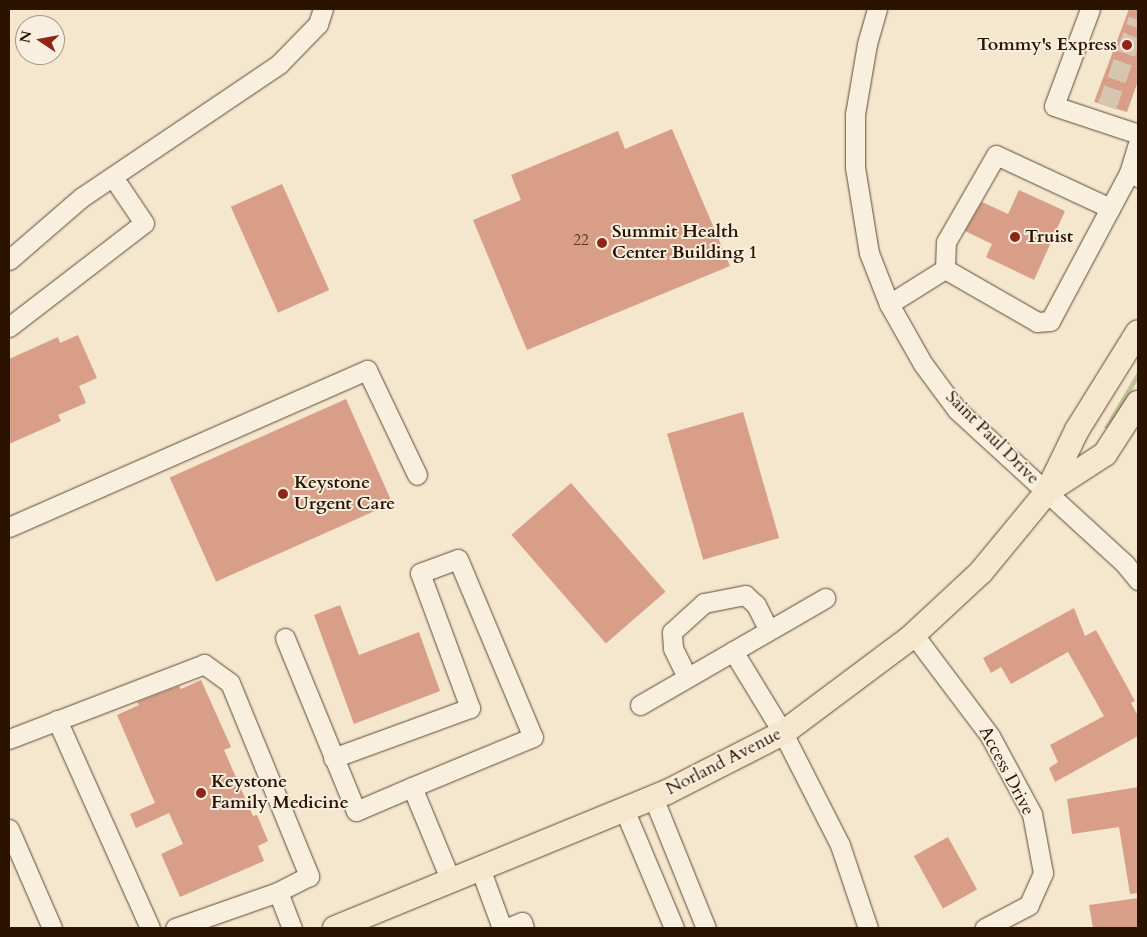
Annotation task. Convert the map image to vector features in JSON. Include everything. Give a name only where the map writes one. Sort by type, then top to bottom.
[{"type":"main road","name":"Norland Avenue","points":[[335,928],[653,798],[783,733],[914,635],[981,572],[1047,492],[1077,430],[1138,332]]},
{"type":"main road","name":"Norland Avenue","points":[[1047,492],[1105,454],[1138,403]]},
{"type":"street","points":[[9,260],[82,197],[280,64],[318,24],[323,9]]},
{"type":"street","name":"Saint Paul Drive","points":[[877,9],[867,44],[856,114],[855,167],[869,253],[889,304],[923,364],[957,410],[1125,564],[1138,580]]},
{"type":"street","points":[[1090,9],[1054,106],[1104,114],[1138,134]]},
{"type":"street","points":[[945,269],[1037,322],[1050,322],[1110,208],[1134,175],[1138,144]]},
{"type":"street","points":[[945,269],[946,242],[996,155],[1110,208]]},
{"type":"street","points":[[9,327],[144,224],[113,177]]},
{"type":"street","points":[[889,304],[945,269]]},
{"type":"street","points":[[9,527],[368,370],[417,475]]},
{"type":"street","points":[[285,638],[333,758],[356,811],[532,737],[458,559],[420,572],[470,708],[333,758]]},
{"type":"street","points":[[687,677],[673,648],[672,632],[704,603],[744,595],[756,605],[769,630]]},
{"type":"street","points":[[640,704],[825,598]]},
{"type":"street","name":"Access Drive","points":[[914,635],[990,736],[1032,814],[1043,874],[1029,905],[985,928]]},
{"type":"street","points":[[733,650],[783,733],[840,845],[868,928]]},
{"type":"street","points":[[9,739],[204,664],[230,683],[310,876],[278,892],[175,928]]},
{"type":"street","points":[[57,720],[150,928]]},
{"type":"street","points":[[412,787],[451,881]]},
{"type":"street","points":[[653,798],[706,928]]},
{"type":"street","points":[[624,809],[674,928]]},
{"type":"street","points":[[9,829],[15,860],[52,928]]},
{"type":"street","points":[[480,868],[502,928]]},
{"type":"street","points":[[278,892],[292,928]]},
{"type":"street","points":[[507,928],[522,922],[524,928]]},
{"type":"green space","points":[[1138,371],[1138,380],[1110,428],[1104,428]]},
{"type":"building","name":"Tommy's Express","points":[[1129,9],[1138,9],[1138,81],[1127,112],[1094,102]]},
{"type":"building","name":"Summit Health Center Building 1","points":[[672,129],[730,266],[527,350],[473,220],[521,200],[511,175],[618,131],[625,149]]},
{"type":"building","points":[[282,184],[329,290],[278,313],[231,207]]},
{"type":"building","name":"Truist","points":[[1019,190],[1065,211],[1034,280],[986,257],[992,244],[965,231],[982,202],[1008,214]]},
{"type":"building","points":[[78,335],[97,378],[79,386],[86,403],[58,415],[61,421],[9,444],[9,359],[58,337],[60,343]]},
{"type":"building","points":[[346,399],[392,503],[216,582],[170,478]]},
{"type":"building","points":[[743,412],[779,538],[703,560],[667,434]]},
{"type":"building","points":[[571,483],[665,592],[606,644],[511,535]]},
{"type":"building","points":[[340,605],[359,655],[419,632],[440,691],[354,724],[314,615]]},
{"type":"building","points":[[1074,608],[1085,636],[1096,630],[1135,701],[1131,703],[1138,716],[1138,736],[1055,782],[1049,768],[1058,762],[1050,745],[1104,716],[1068,652],[1011,684],[1001,667],[991,673],[983,658]]},
{"type":"building","name":"Keystone Family Medicine","points":[[201,680],[231,747],[224,750],[253,816],[257,815],[268,841],[258,846],[264,861],[180,897],[161,854],[183,844],[169,813],[136,828],[130,814],[155,803],[117,715],[139,705],[137,702],[179,686],[181,689]]},
{"type":"building","points":[[1138,787],[1138,893],[1130,894],[1119,827],[1072,834],[1067,799]]},
{"type":"building","points":[[948,837],[977,889],[943,908],[914,856]]},
{"type":"building","points":[[1138,898],[1138,928],[1093,928],[1089,905]]},
{"type":"tunnel","points":[[1107,106],[1138,19]]},
{"type":"place","name":"Tommy's Express","points":[[1127,45]]},
{"type":"place","name":"Truist","points":[[1015,237]]},
{"type":"place","name":"Summit Health Center Building 1","points":[[602,243]]},
{"type":"place","name":"Keystone Urgent Care","points":[[283,494]]},
{"type":"place","name":"Keystone Family Medicine","points":[[201,793]]}]
